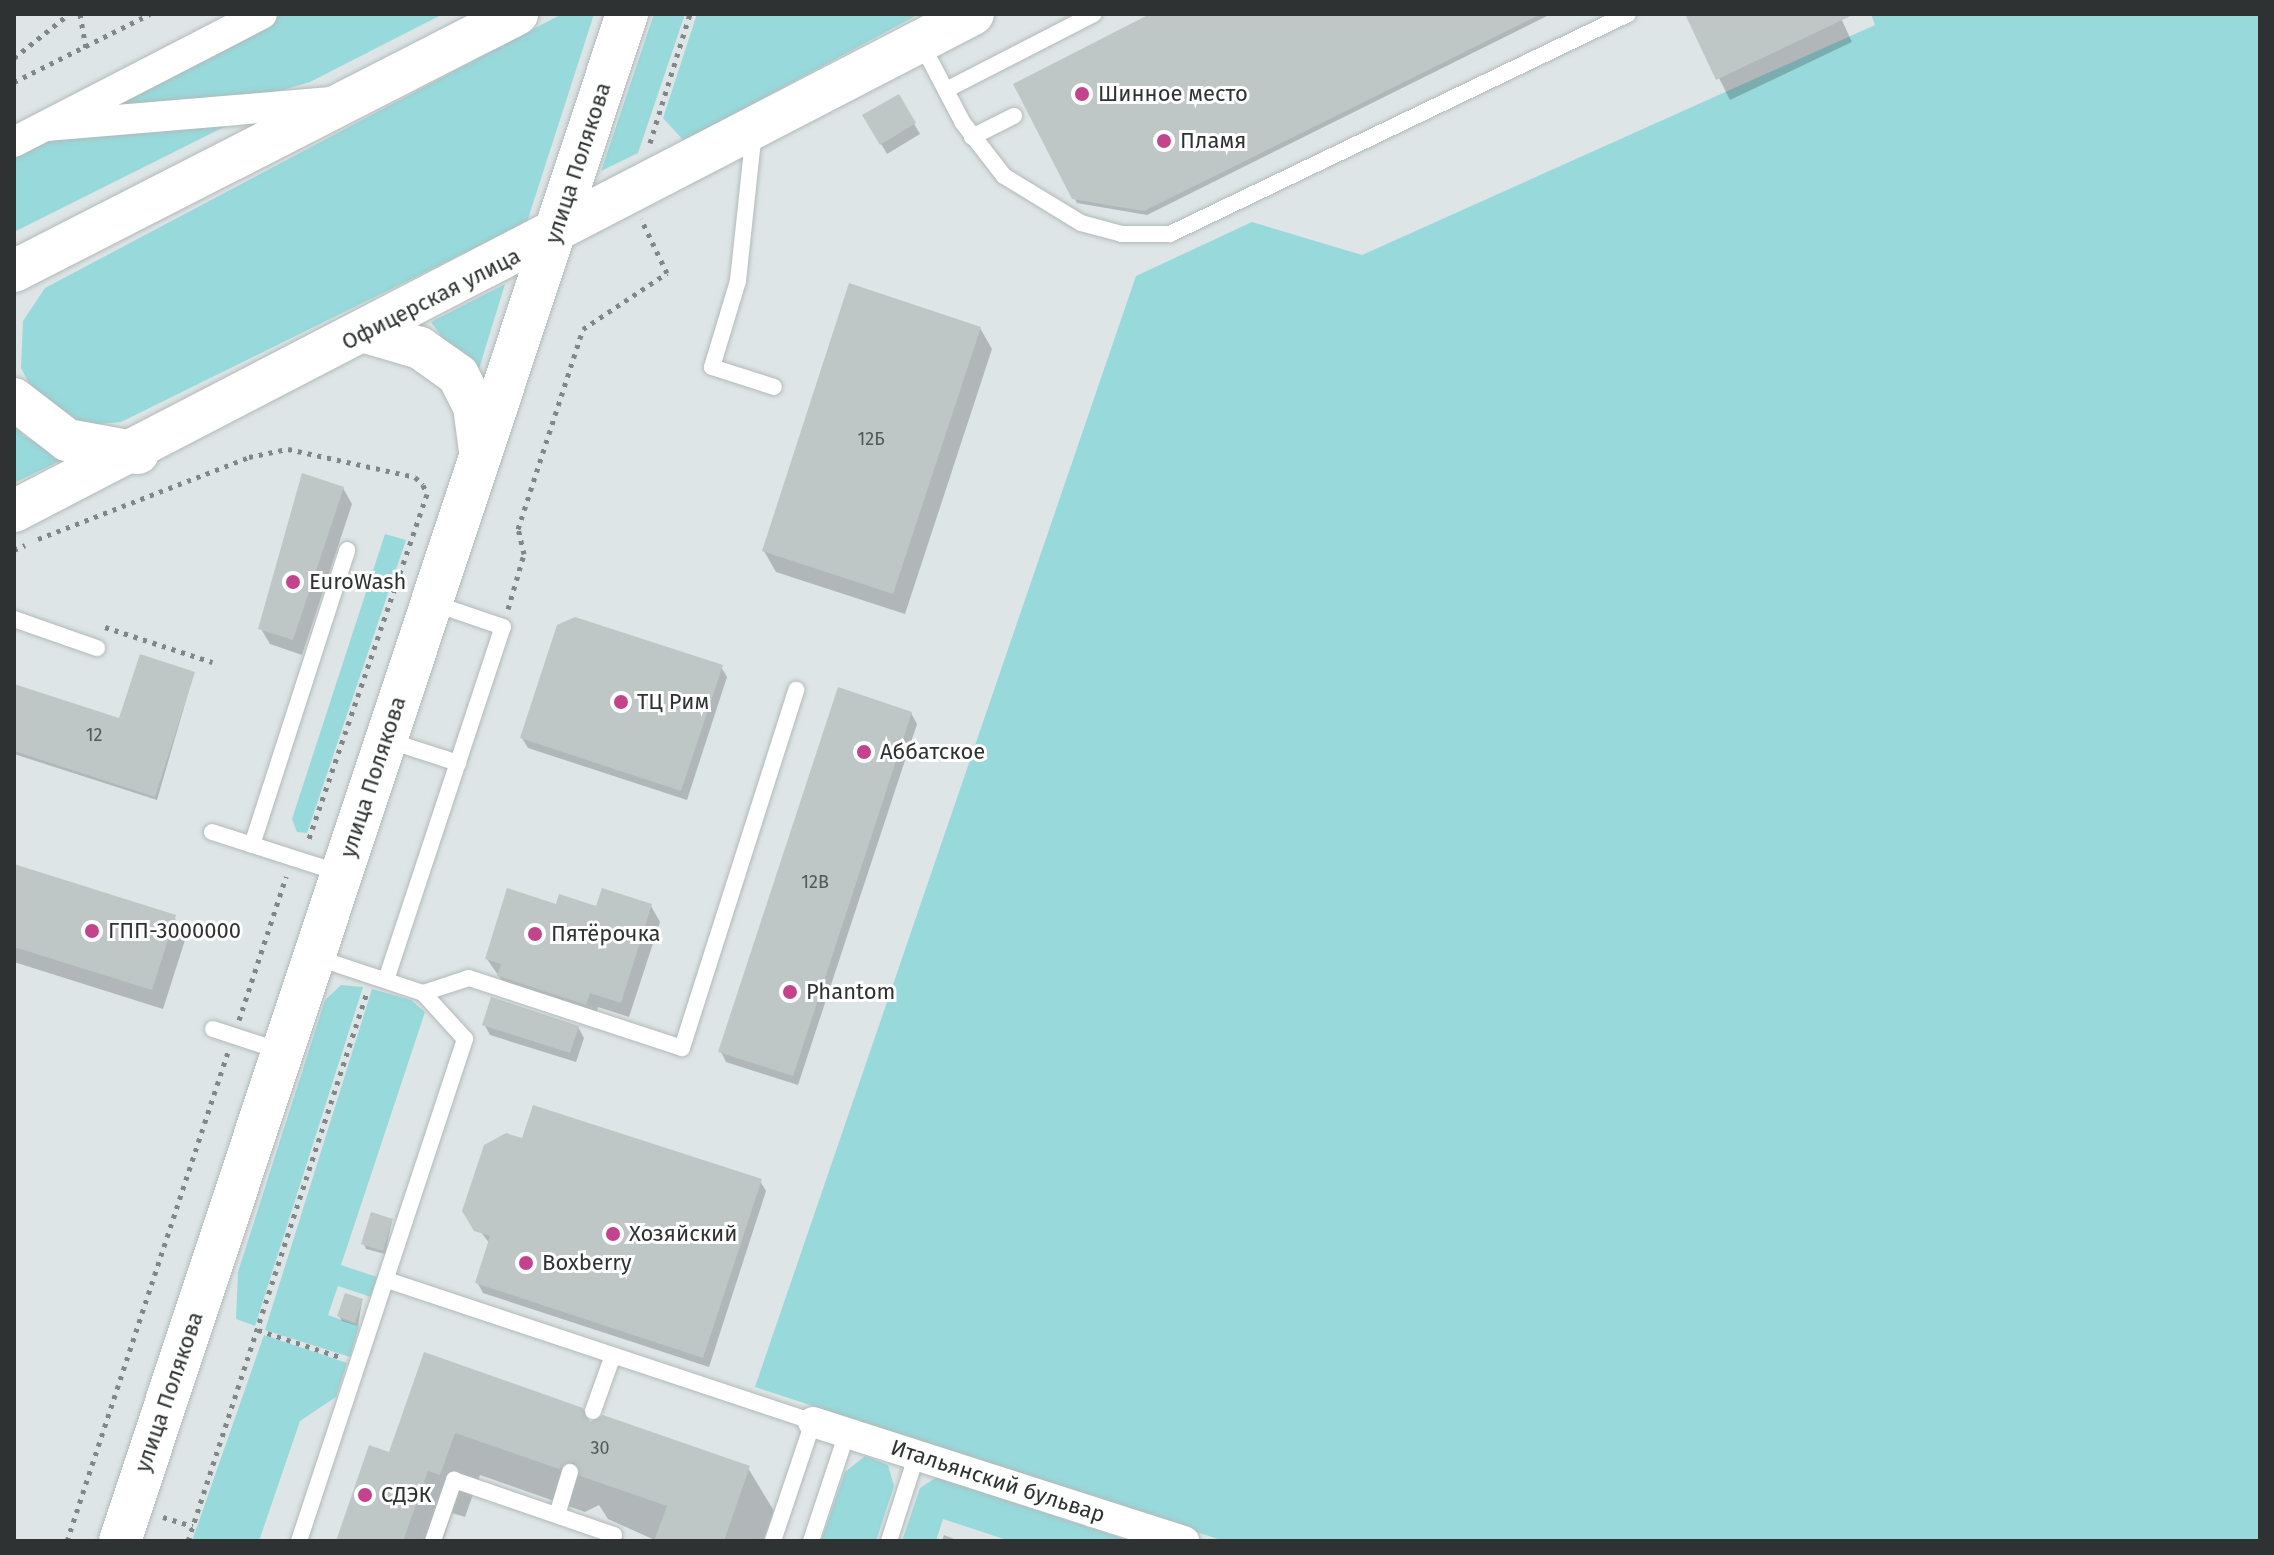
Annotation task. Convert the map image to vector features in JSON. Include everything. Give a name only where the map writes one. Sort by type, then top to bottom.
[{"type":"main road","points":[[14,302],[26,266],[517,14]]},
{"type":"main road","name":"улица Полякова","points":[[120,1541],[627,14]]},
{"type":"main road","name":"Офицерская улица","points":[[14,511],[138,453],[973,14]]},
{"type":"main road","points":[[366,332],[420,348],[458,375],[474,406],[480,452]]},
{"type":"main road","points":[[14,399],[67,440],[138,453]]},
{"type":"street","points":[[14,142],[262,14]]},
{"type":"street","points":[[46,126],[349,101]]},
{"type":"street","name":"Итальянский бульвар","points":[[813,1422],[1184,1541]]},
{"type":"lane","points":[[946,90],[1094,14]]},
{"type":"lane","points":[[921,42],[972,137],[1004,176],[1081,223],[1122,234],[1170,234],[1628,14]]},
{"type":"lane","points":[[972,137],[1014,116]]},
{"type":"lane","points":[[754,130],[738,281],[712,367],[774,387]]},
{"type":"lane","points":[[252,845],[347,550]]},
{"type":"lane","points":[[379,978],[458,763],[503,627],[431,602]]},
{"type":"lane","points":[[14,619],[97,648]]},
{"type":"lane","points":[[423,993],[469,978],[682,1048],[796,690]]},
{"type":"lane","points":[[385,739],[458,763]]},
{"type":"lane","points":[[212,832],[342,874]]},
{"type":"lane","points":[[299,1541],[465,1039],[423,993],[313,957]]},
{"type":"lane","points":[[213,1029],[282,1051]]},
{"type":"lane","points":[[387,1280],[813,1422],[773,1541]]},
{"type":"lane","points":[[593,1411],[613,1355]]},
{"type":"lane","points":[[811,1541],[847,1433]]},
{"type":"lane","points":[[889,1541],[917,1454]]},
{"type":"lane","points":[[557,1515],[570,1472]]},
{"type":"lane","points":[[433,1541],[454,1480],[614,1535],[612,1541]]},
{"type":"path","points":[[14,58],[69,14]]},
{"type":"path","points":[[80,14],[86,47]]},
{"type":"path","points":[[14,82],[150,14]]},
{"type":"path","points":[[503,627],[524,554],[518,529],[583,329],[667,273]]},
{"type":"path","points":[[98,625],[212,662]]},
{"type":"path","points":[[188,1541],[379,978]]},
{"type":"path","points":[[258,1330],[359,1363]]},
{"type":"shaded area","points":[[281,14],[443,14],[310,82],[262,96],[94,110]]},
{"type":"shaded area","points":[[562,14],[594,14],[527,222],[121,422],[79,426],[37,399],[21,368],[23,321],[45,288]]},
{"type":"shaded area","points":[[654,14],[685,14],[638,153],[601,171]]},
{"type":"shaded area","points":[[697,14],[919,14],[684,141],[663,118]]},
{"type":"shaded area","points":[[1871,14],[2260,14],[2260,1541],[1224,1541],[755,1387],[1136,276],[1252,222],[1362,255],[1875,25]]},
{"type":"shaded area","points":[[234,122],[14,232],[14,154],[40,141]]},
{"type":"shaded area","points":[[505,284],[475,382],[431,322]]},
{"type":"shaded area","points":[[14,423],[24,436],[66,458],[14,483]]},
{"type":"shaded area","points":[[385,534],[406,540],[307,833],[297,832],[292,819]]},
{"type":"shaded area","points":[[341,985],[363,987],[255,1326],[236,1319],[238,1272],[325,1000]]},
{"type":"shaded area","points":[[372,989],[411,1000],[425,1012],[341,1265],[377,1277],[371,1297],[338,1286],[328,1315],[359,1326],[350,1357],[265,1330]]},
{"type":"shaded area","points":[[264,1335],[347,1363],[336,1397],[300,1421],[259,1541],[192,1541]]},
{"type":"shaded area","points":[[865,1456],[888,1465],[894,1486],[876,1541],[821,1541],[845,1472]]},
{"type":"shaded area","points":[[937,1477],[1130,1541],[1010,1541],[943,1519],[936,1541],[902,1541],[920,1488]]},
{"type":"building","name":"Пламя","points":[[1150,14],[1541,14],[1144,211],[1072,199],[1013,84]]},
{"type":"building","points":[[1685,14],[1855,14],[1716,80]]},
{"type":"building","points":[[899,94],[916,123],[880,145],[862,115]]},
{"type":"building","points":[[849,283],[981,327],[893,594],[762,551]]},
{"type":"building","name":"EuroWash","points":[[302,473],[344,487],[293,640],[258,629]]},
{"type":"building","name":"ТЦ Рим","points":[[575,617],[723,665],[681,791],[520,738],[557,625]]},
{"type":"building","points":[[140,654],[195,672],[155,797],[14,751],[14,684],[119,718]]},
{"type":"building","points":[[838,687],[912,712],[793,1076],[718,1052]]},
{"type":"building","name":"ГПП-3000000","points":[[14,864],[176,915],[152,990],[14,947]]},
{"type":"building","points":[[507,888],[556,904],[559,894],[596,906],[602,888],[652,904],[621,1003],[590,993],[586,1005],[497,976],[501,964],[485,959]]},
{"type":"building","points":[[491,997],[579,1026],[570,1053],[482,1025]]},
{"type":"building","name":"Хозяйский","points":[[533,1105],[762,1179],[703,1358],[475,1283],[490,1236],[474,1231],[462,1211],[484,1145],[506,1133],[522,1138]]},
{"type":"building","points":[[371,1212],[393,1219],[383,1251],[361,1244]]},
{"type":"building","points":[[345,1293],[363,1299],[355,1323],[337,1316]]},
{"type":"building","points":[[424,1352],[583,1408],[590,1422],[603,1415],[750,1466],[724,1541],[654,1541],[667,1506],[580,1476],[574,1462],[559,1469],[455,1433],[440,1475],[428,1471],[403,1541],[336,1541],[369,1445],[389,1452]]},
{"type":"place","name":"Шинное место","points":[[1082,94]]},
{"type":"place","name":"Пламя","points":[[1164,141]]},
{"type":"place","name":"EuroWash","points":[[293,582]]},
{"type":"place","name":"ТЦ Рим","points":[[621,702]]},
{"type":"place","name":"Аббатское","points":[[864,752]]},
{"type":"place","name":"ГПП-3000000","points":[[92,931]]},
{"type":"place","name":"Пятёрочка","points":[[535,934]]},
{"type":"place","name":"Phantom","points":[[790,992]]},
{"type":"place","name":"Хозяйский","points":[[613,1234]]},
{"type":"place","name":"Boxberry","points":[[526,1263]]},
{"type":"place","name":"СДЭК","points":[[365,1495]]}]
